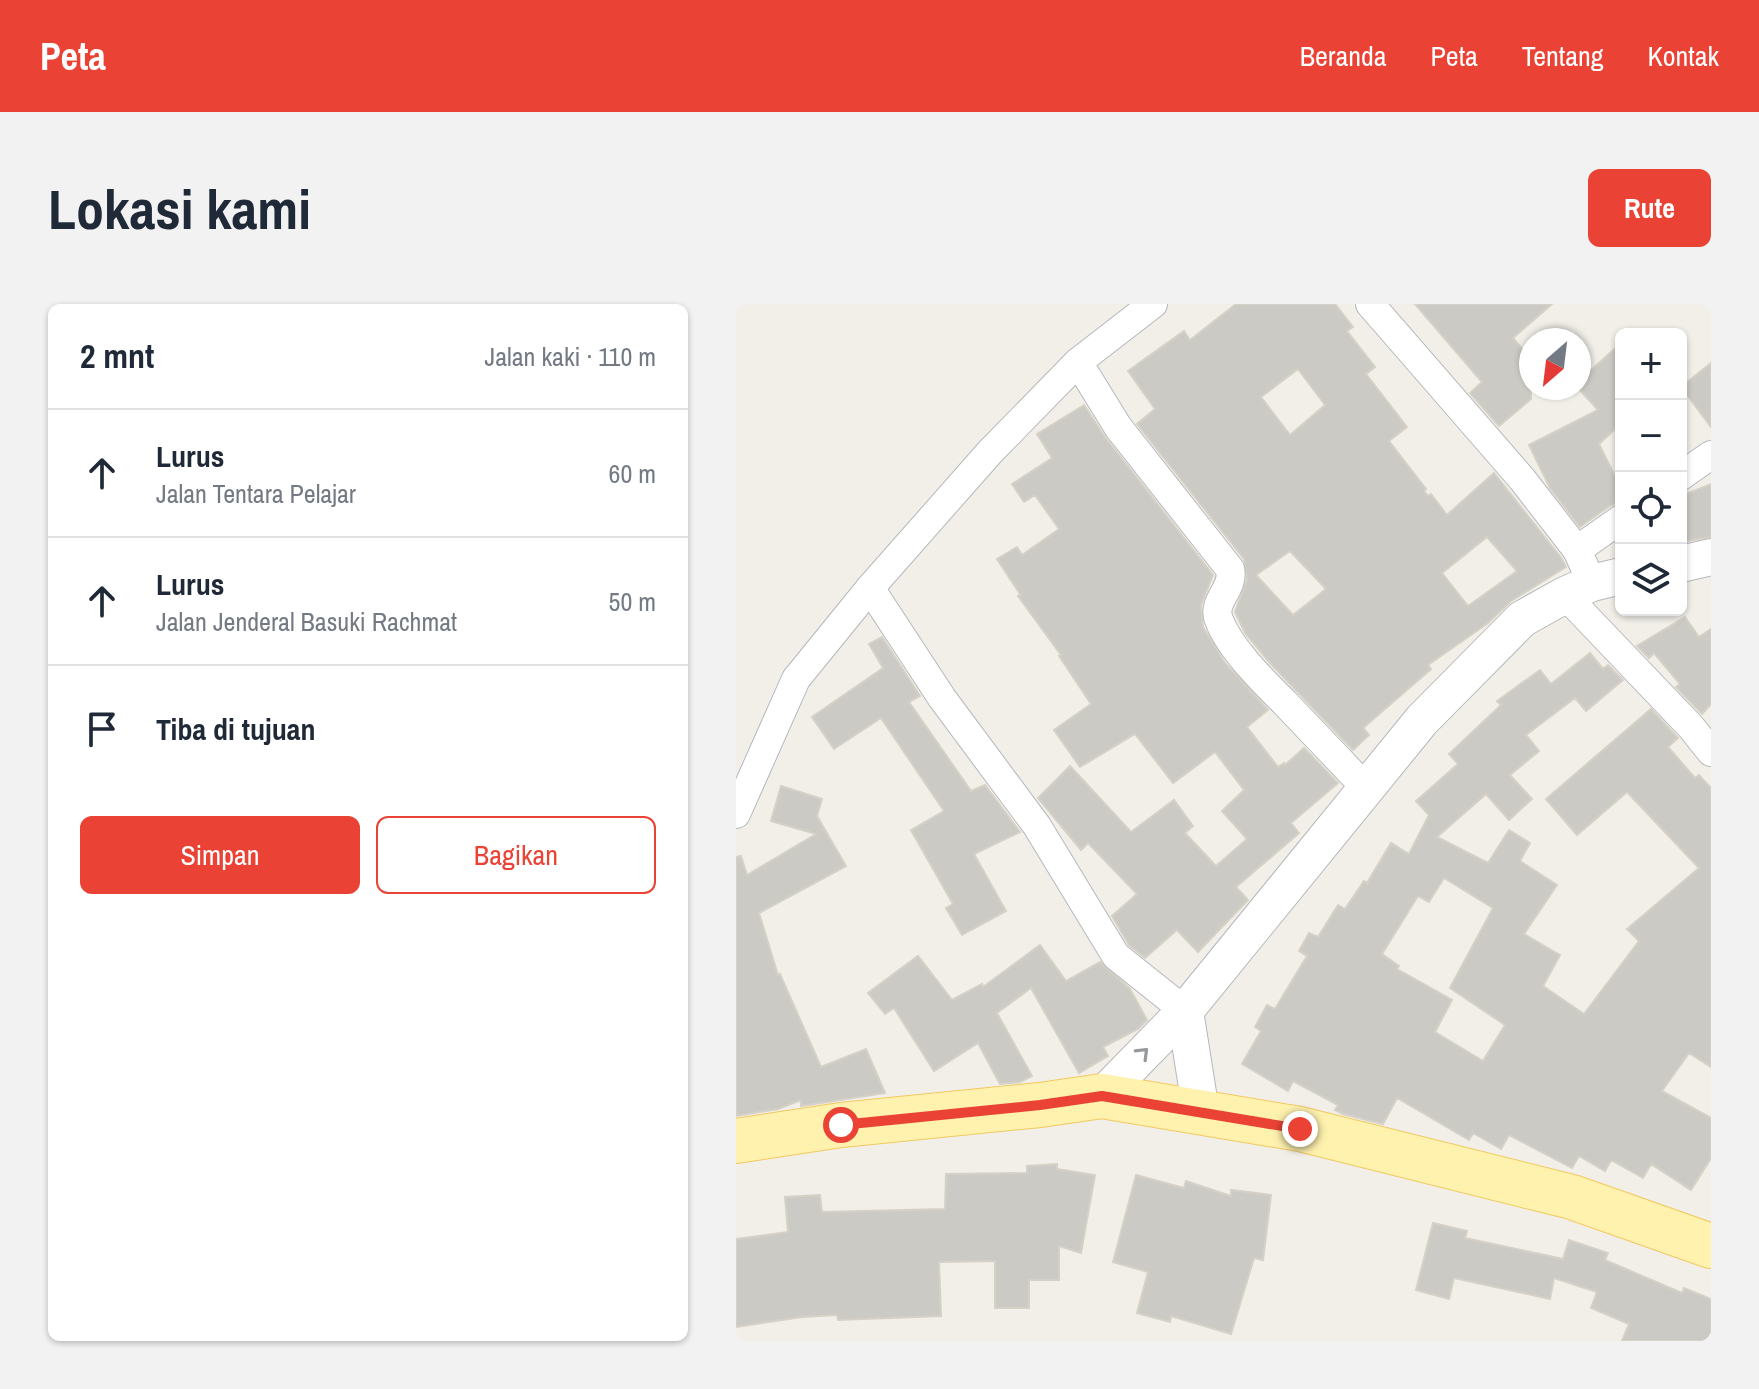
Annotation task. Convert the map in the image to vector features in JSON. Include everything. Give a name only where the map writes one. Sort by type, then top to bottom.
[{"type":"main road","points":[[736,1141],[841,1125],[1102,1096],[1300,1129],[1572,1197],[1711,1246]]},
{"type":"street","points":[[736,814],[796,679],[870,588],[990,452],[1078,362],[1153,304]]},
{"type":"street","points":[[1370,304],[1522,479],[1577,550],[1593,585],[1711,752]]},
{"type":"street","points":[[1078,362],[1118,427],[1230,569],[1232,580],[1217,609],[1219,620],[1248,664],[1366,788]]},
{"type":"street","points":[[1687,472],[1711,455]]},
{"type":"street","points":[[1577,550],[1615,523]]},
{"type":"street","points":[[1687,563],[1711,557]]},
{"type":"street","points":[[1102,1096],[1185,1011],[1422,720],[1522,619],[1593,585]]},
{"type":"street","points":[[870,588],[942,698],[1037,826],[1116,956],[1185,1011],[1201,1112]]},
{"type":"building","points":[[1236,304],[1335,304],[1353,327],[1347,331],[1375,367],[1366,374],[1407,427],[1389,441],[1426,489],[1424,491],[1428,496],[1431,494],[1447,515],[1494,473],[1566,567],[1511,601],[1488,623],[1428,665],[1431,669],[1363,728],[1369,735],[1353,750],[1245,633],[1235,612],[1247,580],[1244,559],[1137,424],[1155,409],[1128,371],[1184,331],[1190,340]],"holes":[[[1298,369],[1325,405],[1290,435],[1261,397]],[[1487,537],[1517,571],[1468,606],[1442,573]],[[1290,551],[1326,589],[1293,615],[1256,575]]]},
{"type":"building","points":[[1415,304],[1552,304],[1524,328],[1519,328],[1519,333],[1513,338],[1519,345],[1519,400],[1530,400],[1499,426],[1470,393],[1482,382]]},
{"type":"building","points":[[1615,348],[1615,429],[1599,444],[1615,476],[1615,504],[1580,527],[1550,488],[1529,445],[1598,410],[1589,400],[1591,370]]},
{"type":"building","points":[[1711,363],[1711,427],[1687,395],[1687,382]]},
{"type":"building","points":[[1084,405],[1105,437],[1213,575],[1201,605],[1203,627],[1225,663],[1268,710],[1247,727],[1278,767],[1285,765],[1304,748],[1338,783],[1291,823],[1299,833],[1236,887],[1248,900],[1198,952],[1177,930],[1145,958],[1129,945],[1112,916],[1137,894],[1088,843],[1081,850],[1038,798],[1070,766],[1131,832],[1174,800],[1193,826],[1185,833],[1216,866],[1247,839],[1222,811],[1244,790],[1215,752],[1173,783],[1135,734],[1080,767],[1054,730],[1091,704],[1061,655],[1018,596],[1020,594],[997,559],[1017,547],[1022,555],[1059,529],[1035,495],[1024,502],[1012,484],[1052,458],[1037,434]]},
{"type":"building","points":[[1711,484],[1711,537],[1687,541],[1687,494]]},
{"type":"building","points":[[1685,617],[1699,637],[1711,629],[1711,704],[1702,714],[1676,687],[1680,684],[1654,653],[1649,658],[1637,646]]},
{"type":"building","points":[[882,637],[920,696],[909,702],[971,791],[985,785],[1020,832],[974,854],[1006,911],[962,935],[946,908],[953,904],[911,830],[944,811],[881,718],[834,749],[812,717],[883,668],[869,644]]},
{"type":"building","points":[[1590,653],[1603,669],[1608,665],[1623,680],[1586,711],[1575,698],[1526,735],[1539,751],[1510,775],[1532,799],[1509,820],[1486,794],[1437,837],[1488,863],[1509,830],[1530,843],[1520,861],[1557,885],[1524,934],[1560,955],[1543,986],[1584,1014],[1639,941],[1627,929],[1699,868],[1627,792],[1577,835],[1546,799],[1651,709],[1678,738],[1668,747],[1695,778],[1699,775],[1711,788],[1711,1067],[1689,1053],[1662,1091],[1711,1118],[1711,1158],[1691,1190],[1651,1164],[1643,1178],[1611,1160],[1605,1171],[1579,1156],[1572,1168],[1509,1135],[1501,1149],[1473,1133],[1469,1140],[1397,1098],[1383,1124],[1343,1114],[1335,1110],[1338,1105],[1293,1081],[1288,1091],[1242,1064],[1261,1031],[1255,1027],[1267,1005],[1275,1009],[1307,956],[1299,951],[1309,933],[1318,937],[1338,905],[1345,909],[1364,881],[1367,883],[1391,843],[1409,854],[1429,815],[1416,801],[1458,764],[1449,754],[1501,705],[1497,701],[1540,670],[1551,684]],"holes":[[[1444,878],[1493,908],[1450,988],[1505,1025],[1483,1061],[1435,1032],[1452,1000],[1397,969],[1399,966],[1382,954],[1418,896],[1429,902]]]},
{"type":"building","points":[[781,786],[822,799],[817,816],[846,866],[759,913],[778,975],[821,1067],[866,1049],[885,1093],[801,1106],[801,1100],[778,1109],[736,1116],[736,857],[741,856],[747,875],[816,834],[771,821]]},
{"type":"building","points":[[1040,945],[1066,981],[1100,962],[1130,989],[1147,1020],[1138,1029],[1103,1047],[1108,1056],[1079,1073],[1031,988],[997,1013],[1032,1076],[1020,1082],[1000,1084],[978,1043],[934,1071],[894,1008],[885,1014],[868,993],[918,956],[952,1000],[982,984],[983,987]]},
{"type":"building","points":[[1057,1164],[1057,1169],[1095,1175],[1081,1253],[1059,1246],[1059,1280],[1029,1280],[1029,1308],[995,1308],[995,1261],[939,1262],[941,1316],[838,1320],[837,1315],[736,1327],[736,1239],[788,1232],[785,1197],[820,1195],[822,1212],[945,1209],[946,1174],[1027,1173],[1027,1166]]},
{"type":"building","points":[[1136,1175],[1184,1188],[1186,1181],[1231,1196],[1231,1190],[1271,1195],[1263,1260],[1254,1258],[1231,1334],[1171,1316],[1170,1322],[1137,1313],[1148,1272],[1113,1262]]},
{"type":"building","points":[[1433,1223],[1467,1231],[1465,1238],[1563,1259],[1569,1240],[1608,1253],[1605,1260],[1682,1293],[1684,1288],[1711,1299],[1711,1341],[1622,1341],[1629,1324],[1591,1308],[1597,1292],[1554,1278],[1550,1299],[1454,1278],[1449,1299],[1416,1290]]},
{"type":"route","points":[[841,1125],[1102,1096],[1300,1129]]}]
